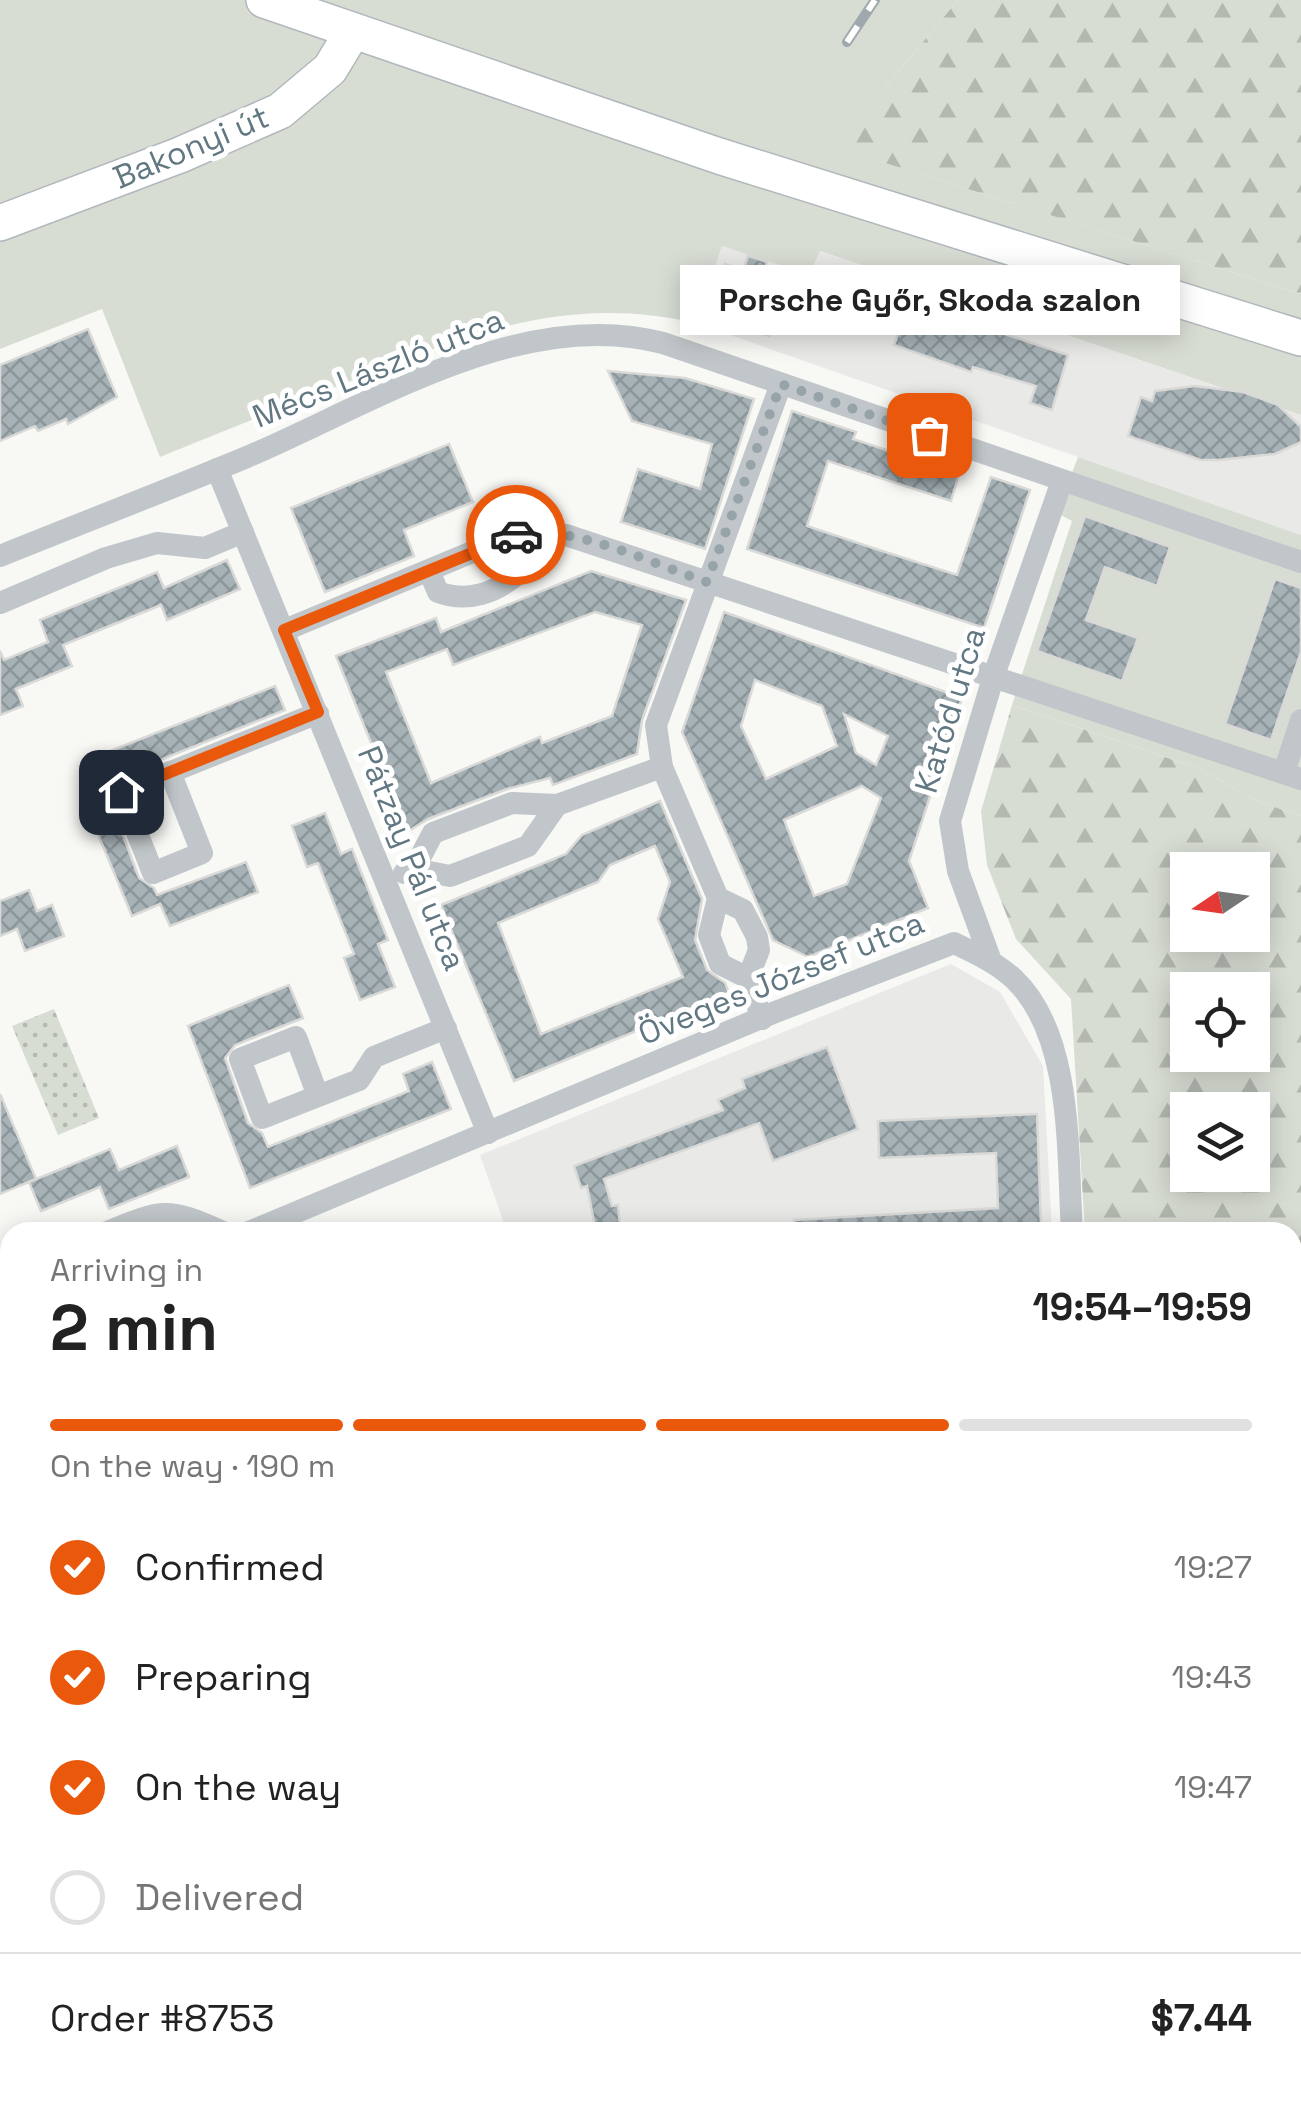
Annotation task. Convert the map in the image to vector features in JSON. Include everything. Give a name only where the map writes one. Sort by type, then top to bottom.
[{"type":"main road","points":[[264,0],[719,156],[1301,338]]},
{"type":"main road","name":"Bakonyi út","points":[[0,223],[180,156],[280,111],[330,70],[352,31]]},
{"type":"street","name":"Mécs László utca","points":[[0,556],[217,469],[459,364],[568,334],[634,336],[1301,562]]},
{"type":"street","points":[[748,978],[720,964],[709,936],[718,898],[662,767],[656,725],[781,384]]},
{"type":"street","name":"Pátzay Pál utca","points":[[217,469],[488,1133]]},
{"type":"street","name":"Katód utca","points":[[991,961],[958,871],[950,821],[994,675],[1062,481]]},
{"type":"street","points":[[0,603],[106,558],[157,544],[205,548],[243,532]]},
{"type":"street","points":[[428,571],[438,592],[458,599],[476,596],[521,571],[524,560],[518,534]]},
{"type":"street","points":[[284,630],[518,534],[566,535],[1292,776],[1301,720]]},
{"type":"street","points":[[170,772],[318,712]]},
{"type":"street","points":[[414,870],[433,833],[512,802],[557,806],[662,767]]},
{"type":"street","points":[[387,880],[414,870],[450,876],[528,846],[557,806]]},
{"type":"street","points":[[718,898],[743,910],[757,937],[760,950],[748,978],[762,1019]]},
{"type":"street","name":"Öveges József utca","points":[[488,1133],[954,943],[991,961],[1016,981],[1042,1018],[1063,1089],[1071,1222]]},
{"type":"street","points":[[318,1096],[359,1080],[374,1057],[446,1028]]},
{"type":"street","points":[[274,1222],[488,1133]]},
{"type":"street","points":[[132,1222],[154,1213],[179,1213],[200,1222]]},
{"type":"shaded area","points":[[722,246],[809,275],[819,251],[1301,415],[1301,535],[696,323]]},
{"type":"shaded area","points":[[951,964],[1000,992],[1043,1066],[1051,1222],[503,1222],[480,1155]]},
{"type":"green space","points":[[0,0],[958,0],[888,84],[826,144],[1301,294],[1301,415],[820,251],[809,275],[722,246],[696,323],[606,313],[523,322],[401,361],[160,457],[102,309],[0,349]]},
{"type":"green space","points":[[958,0],[1301,0],[1301,294],[825,144],[888,84]]},
{"type":"green space","points":[[1078,457],[1301,535],[1301,816],[1257,801],[1200,769],[1012,705],[1072,521],[1057,513]]},
{"type":"green space","points":[[1012,705],[1200,769],[1257,801],[1301,816],[1301,1222],[1084,1222],[1071,999],[1016,939],[987,865],[981,811]]},
{"type":"green space","points":[[54,1009],[99,1118],[58,1135],[12,1026]]},
{"type":"building","points":[[748,256],[767,262],[763,274],[788,284],[769,336],[708,313],[725,264],[743,271]]},
{"type":"building","points":[[909,302],[1068,355],[1052,410],[1030,403],[1036,386],[973,367],[971,372],[894,345]]},
{"type":"building","points":[[88,329],[117,397],[68,424],[66,419],[38,431],[35,426],[0,441],[0,365]]},
{"type":"building","points":[[608,371],[685,378],[754,399],[705,549],[621,522],[638,469],[700,489],[712,444],[632,421]]},
{"type":"building","points":[[1195,386],[1243,392],[1278,405],[1301,427],[1301,442],[1275,454],[1201,460],[1128,436],[1141,397],[1152,401],[1155,391]]},
{"type":"building","points":[[792,411],[856,432],[853,439],[959,474],[951,501],[828,461],[807,526],[876,549],[957,575],[991,477],[1030,490],[984,628],[747,549]]},
{"type":"building","points":[[449,444],[473,502],[404,530],[414,556],[325,592],[291,508]]},
{"type":"building","points":[[1085,516],[1170,547],[1157,586],[1105,567],[1086,620],[1138,638],[1122,681],[1037,651]]},
{"type":"building","points":[[227,560],[240,589],[167,620],[161,605],[63,645],[72,666],[16,689],[23,706],[0,715],[0,651],[4,660],[48,642],[40,620],[157,572],[164,588]]},
{"type":"building","points":[[591,571],[686,600],[642,720],[637,754],[553,785],[550,778],[507,789],[428,819],[407,832],[336,656],[436,618],[441,632]],"holes":[[[595,612],[642,625],[612,716],[542,743],[540,737],[431,783],[386,672],[447,649],[453,665]]]},
{"type":"building","points":[[1275,579],[1301,588],[1301,652],[1271,740],[1225,724]]},
{"type":"building","points":[[724,612],[962,698],[909,861],[928,908],[808,957],[773,940],[682,732]],"holes":[[[755,680],[822,706],[837,746],[766,779],[741,726]],[[844,714],[888,736],[876,765],[856,753]],[[862,786],[881,798],[847,884],[814,896],[784,820]]]},
{"type":"building","points":[[275,686],[285,710],[115,778],[106,791],[139,878],[154,888],[157,895],[246,862],[258,892],[170,926],[160,904],[132,916],[81,793],[110,781],[100,755]]},
{"type":"building","points":[[660,801],[702,899],[695,940],[707,970],[725,983],[729,993],[514,1081],[441,905],[566,854],[582,835]],"holes":[[[655,846],[670,882],[658,919],[683,977],[541,1034],[498,923],[598,882],[610,865]]]},
{"type":"building","points":[[325,813],[341,854],[352,849],[388,940],[378,944],[395,987],[360,1000],[344,958],[354,954],[318,863],[307,867],[292,826]]},
{"type":"building","points":[[29,890],[37,911],[52,905],[64,936],[25,951],[17,929],[0,936],[0,901]]},
{"type":"building","points":[[289,985],[303,1018],[235,1045],[225,1058],[248,1123],[262,1133],[268,1147],[409,1091],[403,1074],[432,1062],[451,1109],[250,1188],[188,1026]]},
{"type":"building","points":[[827,1047],[858,1129],[773,1161],[759,1123],[604,1179],[612,1206],[618,1205],[620,1222],[594,1222],[587,1186],[581,1188],[574,1166],[723,1110],[718,1100],[745,1088],[742,1079]]},
{"type":"building","points":[[0,1094],[36,1179],[0,1194]]},
{"type":"building","points":[[1037,1114],[1041,1222],[794,1222],[998,1208],[996,1153],[879,1158],[878,1121]]},
{"type":"building","points":[[177,1146],[189,1177],[109,1209],[100,1187],[41,1211],[29,1182],[110,1149],[119,1170]]},
{"type":"railway","points":[[847,42],[875,0]]},
{"type":"way so far","points":[[516,535],[532,531],[566,535],[707,582],[781,384],[929,435]]},
{"type":"place","name":"Porsche Győr, Skoda szalon","points":[[929,435]]},
{"type":"route","points":[[121,792],[318,712],[284,630],[516,535]]}]
